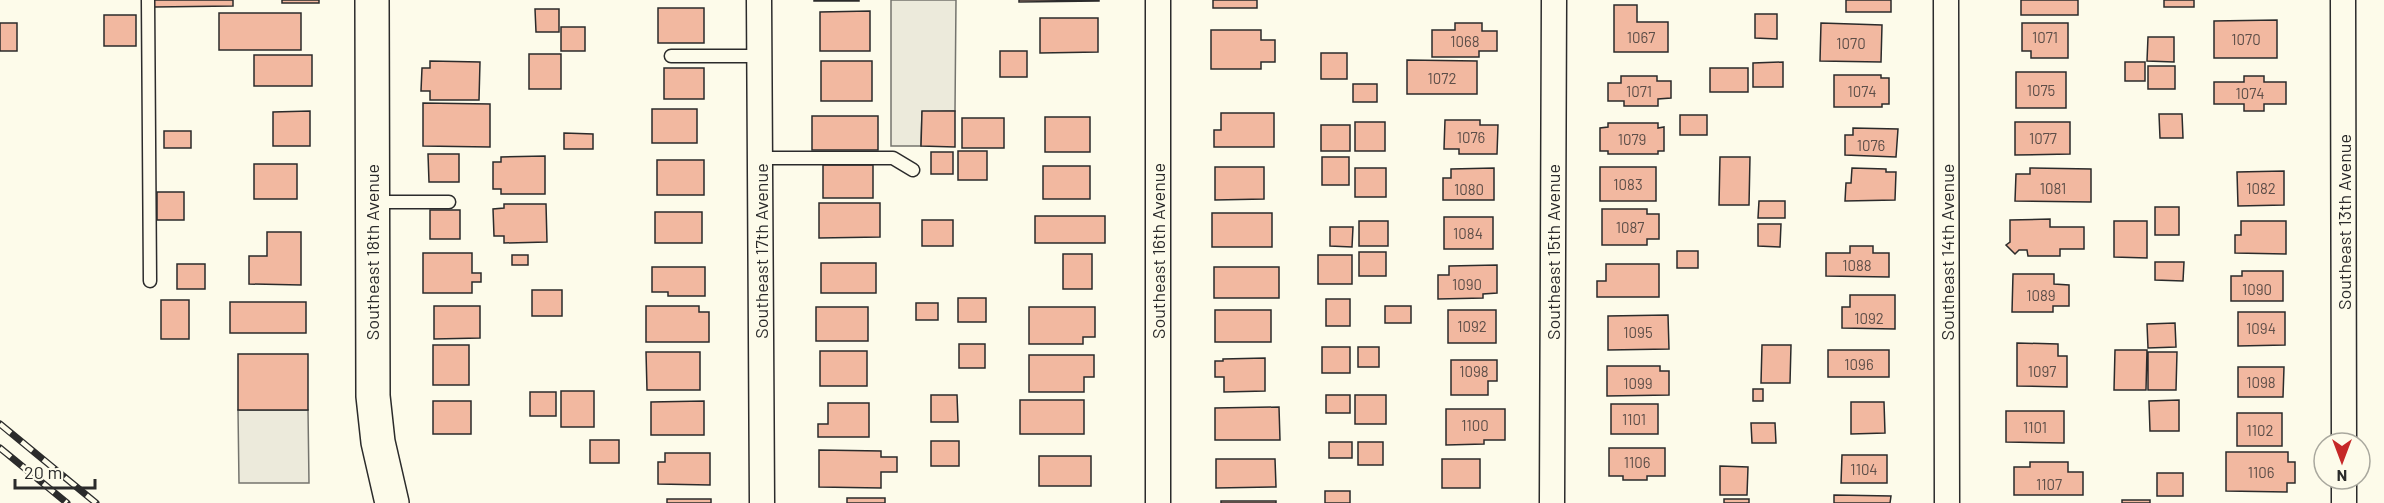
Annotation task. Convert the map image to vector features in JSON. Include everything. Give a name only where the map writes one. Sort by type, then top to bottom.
[{"type":"street","name":"Southeast 18th Avenue","points":[[372,0],[373,396],[378,442],[392,503]]},
{"type":"street","name":"Southeast 17th Avenue","points":[[759,0],[762,503]]},
{"type":"street","name":"Southeast 16th Avenue","points":[[1158,0],[1158,503]]},
{"type":"street","name":"Southeast 15th Avenue","points":[[1552,503],[1554,0]]},
{"type":"street","name":"Southeast 14th Avenue","points":[[1946,0],[1947,503]]},
{"type":"street","name":"Southeast 13th Avenue","points":[[2343,0],[2344,431]]},
{"type":"lane","points":[[148,0],[150,281]]},
{"type":"lane","points":[[672,56],[760,56]]},
{"type":"lane","points":[[760,158],[893,158],[914,170]]},
{"type":"lane","points":[[372,202],[449,202]]},
{"type":"shaded area","points":[[891,0],[956,0],[955,111],[922,112],[921,146],[891,146]]},
{"type":"shaded area","points":[[238,410],[308,410],[309,483],[239,483]]},
{"type":"building","points":[[154,0],[233,0],[233,6],[154,7]]},
{"type":"building","points":[[282,0],[319,0],[319,3],[282,3]]},
{"type":"building","points":[[859,0],[859,1],[814,1]]},
{"type":"building","points":[[1019,0],[1099,0],[1099,1],[1019,2]]},
{"type":"building","points":[[1213,0],[1257,0],[1257,8],[1213,8]]},
{"type":"building","points":[[1846,0],[1891,0],[1891,12],[1846,12]]},
{"type":"building","points":[[2021,0],[2078,0],[2078,15],[2021,15]]},
{"type":"building","points":[[2164,0],[2194,0],[2194,7],[2164,7]]},
{"type":"building","points":[[1614,5],[1637,5],[1637,22],[1668,22],[1668,52],[1614,52]]},
{"type":"building","points":[[658,8],[704,8],[704,43],[658,43]]},
{"type":"building","points":[[535,9],[559,9],[559,32],[536,32]]},
{"type":"building","points":[[870,11],[870,51],[820,51],[820,12]]},
{"type":"building","points":[[219,13],[301,13],[301,50],[219,50]]},
{"type":"building","points":[[1755,14],[1777,14],[1777,39],[1755,38]]},
{"type":"building","points":[[104,15],[136,15],[136,46],[104,46]]},
{"type":"building","points":[[1040,18],[1098,18],[1098,52],[1040,53]]},
{"type":"building","points":[[2277,20],[2277,58],[2214,58],[2214,21]]},
{"type":"building","points":[[0,23],[17,23],[17,51],[0,51]]},
{"type":"building","points":[[1455,23],[1482,23],[1482,31],[1497,31],[1497,51],[1479,51],[1479,57],[1432,57],[1432,30],[1455,30]]},
{"type":"building","points":[[1821,23],[1882,25],[1881,62],[1820,61]]},
{"type":"building","points":[[2022,23],[2068,23],[2068,58],[2031,58],[2031,51],[2022,51]]},
{"type":"building","points":[[561,27],[585,27],[585,51],[561,51]]},
{"type":"building","points":[[1211,30],[1261,30],[1261,40],[1275,40],[1275,62],[1261,62],[1261,69],[1211,69]]},
{"type":"building","points":[[2148,37],[2174,37],[2174,62],[2147,61]]},
{"type":"building","points":[[1000,51],[1027,51],[1027,77],[1000,77]]},
{"type":"building","points":[[1321,53],[1347,53],[1347,79],[1321,79]]},
{"type":"building","points":[[529,54],[561,54],[561,89],[529,89]]},
{"type":"building","points":[[254,55],[312,55],[312,86],[254,86]]},
{"type":"building","points":[[1407,60],[1477,61],[1477,94],[1407,94]]},
{"type":"building","points":[[430,61],[480,62],[479,100],[430,100],[430,91],[421,91],[422,68],[430,68]]},
{"type":"building","points":[[821,61],[872,61],[872,101],[821,101]]},
{"type":"building","points":[[1783,62],[1783,87],[1753,87],[1753,63]]},
{"type":"building","points":[[2125,62],[2145,62],[2145,81],[2125,81]]},
{"type":"building","points":[[2148,66],[2175,66],[2175,89],[2148,89]]},
{"type":"building","points":[[664,68],[704,68],[704,99],[664,99]]},
{"type":"building","points":[[1710,68],[1748,68],[1748,92],[1710,92]]},
{"type":"building","points":[[2016,72],[2066,72],[2066,108],[2016,108]]},
{"type":"building","points":[[1834,75],[1881,75],[1881,78],[1889,78],[1889,104],[1882,104],[1882,107],[1834,107]]},
{"type":"building","points":[[1621,76],[1657,76],[1657,81],[1671,81],[1671,98],[1658,99],[1658,106],[1624,106],[1624,101],[1608,101],[1608,83],[1621,83]]},
{"type":"building","points":[[2244,76],[2264,76],[2264,82],[2286,82],[2286,104],[2264,104],[2264,111],[2244,111],[2244,104],[2214,104],[2214,82],[2244,82]]},
{"type":"building","points":[[1353,84],[1377,84],[1377,102],[1353,102]]},
{"type":"building","points":[[423,103],[490,104],[490,147],[423,146]]},
{"type":"building","points":[[652,109],[697,109],[697,143],[652,143]]},
{"type":"building","points":[[310,111],[310,146],[273,146],[273,112]]},
{"type":"building","points":[[922,111],[955,111],[955,147],[921,146]]},
{"type":"building","points":[[1221,113],[1274,113],[1274,147],[1214,147],[1214,130],[1221,130]]},
{"type":"building","points":[[2159,114],[2182,114],[2183,138],[2160,138]]},
{"type":"building","points":[[1680,115],[1707,115],[1707,135],[1680,135]]},
{"type":"building","points":[[812,116],[878,116],[878,150],[812,150]]},
{"type":"building","points":[[1045,117],[1090,117],[1090,152],[1045,152]]},
{"type":"building","points":[[962,118],[1004,118],[1004,148],[962,148]]},
{"type":"building","points":[[1445,120],[1480,120],[1480,125],[1498,125],[1497,154],[1459,154],[1459,149],[1444,149]]},
{"type":"building","points":[[1355,122],[1385,122],[1385,151],[1355,151]]},
{"type":"building","points":[[2015,122],[2070,122],[2070,154],[2015,155]]},
{"type":"building","points":[[1608,123],[1658,123],[1658,128],[1664,127],[1664,151],[1658,151],[1658,154],[1608,154],[1608,151],[1600,151],[1600,128],[1608,127]]},
{"type":"building","points":[[1321,125],[1350,125],[1350,151],[1321,151]]},
{"type":"building","points":[[1853,128],[1898,129],[1896,157],[1845,155],[1845,135],[1853,135]]},
{"type":"building","points":[[164,131],[191,131],[191,148],[164,148]]},
{"type":"building","points":[[564,133],[593,134],[593,149],[564,149]]},
{"type":"building","points":[[958,151],[987,151],[987,180],[958,180]]},
{"type":"building","points":[[931,152],[953,152],[953,174],[931,174]]},
{"type":"building","points":[[428,154],[459,154],[459,182],[429,182]]},
{"type":"building","points":[[545,156],[545,194],[501,194],[501,189],[493,189],[493,162],[501,162],[501,157]]},
{"type":"building","points":[[1322,157],[1349,157],[1349,185],[1322,185]]},
{"type":"building","points":[[1720,157],[1750,157],[1749,205],[1719,205]]},
{"type":"building","points":[[657,160],[704,160],[704,195],[657,195]]},
{"type":"building","points":[[254,164],[297,164],[297,199],[254,199]]},
{"type":"building","points":[[823,165],[873,165],[873,198],[823,198]]},
{"type":"building","points":[[1043,166],[1090,166],[1090,199],[1043,199]]},
{"type":"building","points":[[1215,167],[1264,167],[1264,199],[1215,200]]},
{"type":"building","points":[[1600,167],[1656,167],[1656,201],[1600,201]]},
{"type":"building","points":[[1355,168],[1386,168],[1386,197],[1355,197]]},
{"type":"building","points":[[1494,168],[1494,200],[1443,200],[1443,178],[1451,178],[1451,169]]},
{"type":"building","points":[[1852,168],[1886,169],[1886,172],[1896,172],[1895,200],[1845,201],[1846,183],[1851,183]]},
{"type":"building","points":[[2030,168],[2091,169],[2091,202],[2015,201],[2016,174],[2030,174]]},
{"type":"building","points":[[2284,171],[2284,205],[2238,206],[2237,172]]},
{"type":"building","points":[[157,192],[184,192],[184,220],[157,220]]},
{"type":"building","points":[[1759,201],[1785,201],[1785,218],[1758,218]]},
{"type":"building","points":[[819,203],[880,203],[880,237],[819,238]]},
{"type":"building","points":[[504,204],[546,204],[547,242],[504,243],[504,236],[494,236],[493,209],[504,208]]},
{"type":"building","points":[[2155,207],[2179,207],[2179,235],[2155,235]]},
{"type":"building","points":[[1602,209],[1647,209],[1647,214],[1659,214],[1659,239],[1647,239],[1647,245],[1602,245]]},
{"type":"building","points":[[430,210],[460,210],[460,239],[430,239]]},
{"type":"building","points":[[655,212],[702,212],[702,243],[655,243]]},
{"type":"building","points":[[1212,213],[1272,213],[1272,247],[1212,247]]},
{"type":"building","points":[[1035,216],[1105,216],[1105,243],[1035,243]]},
{"type":"building","points":[[1444,217],[1493,217],[1493,249],[1444,249]]},
{"type":"building","points":[[2050,219],[2050,227],[2084,227],[2084,249],[2060,249],[2060,256],[2028,256],[2027,250],[2019,250],[2015,254],[2006,245],[2010,242],[2010,220]]},
{"type":"building","points":[[922,220],[953,220],[953,246],[922,246]]},
{"type":"building","points":[[1359,221],[1388,221],[1388,246],[1359,246]]},
{"type":"building","points":[[2114,221],[2147,221],[2147,258],[2114,257]]},
{"type":"building","points":[[2241,221],[2286,221],[2286,254],[2235,253],[2235,235],[2241,235]]},
{"type":"building","points":[[1758,224],[1781,224],[1780,247],[1758,246]]},
{"type":"building","points":[[1330,227],[1353,227],[1352,247],[1330,246]]},
{"type":"building","points":[[267,232],[301,232],[301,285],[249,284],[249,256],[267,256]]},
{"type":"building","points":[[1850,246],[1873,246],[1873,253],[1889,253],[1889,277],[1826,276],[1826,253],[1850,253]]},
{"type":"building","points":[[1677,251],[1698,251],[1698,268],[1677,268]]},
{"type":"building","points":[[1359,252],[1386,252],[1386,276],[1359,276]]},
{"type":"building","points":[[423,253],[472,253],[472,273],[481,273],[481,282],[472,282],[472,293],[423,293]]},
{"type":"building","points":[[1063,254],[1092,254],[1092,289],[1063,289]]},
{"type":"building","points":[[512,255],[528,255],[528,265],[512,265]]},
{"type":"building","points":[[1318,255],[1352,255],[1352,284],[1318,284]]},
{"type":"building","points":[[2155,262],[2184,262],[2183,281],[2155,280]]},
{"type":"building","points":[[821,263],[876,263],[876,293],[821,293]]},
{"type":"building","points":[[177,264],[205,264],[205,289],[177,289]]},
{"type":"building","points":[[1606,264],[1659,264],[1659,297],[1597,297],[1597,281],[1606,281]]},
{"type":"building","points":[[1497,265],[1497,293],[1483,294],[1483,298],[1438,299],[1438,275],[1449,275],[1449,266]]},
{"type":"building","points":[[652,267],[705,267],[705,296],[668,296],[668,292],[652,292]]},
{"type":"building","points":[[1214,267],[1279,267],[1279,298],[1214,298]]},
{"type":"building","points":[[2242,271],[2283,271],[2283,301],[2231,301],[2231,276],[2242,276]]},
{"type":"building","points":[[2013,274],[2054,274],[2054,284],[2069,285],[2069,306],[2053,306],[2053,312],[2012,312]]},
{"type":"building","points":[[532,290],[562,290],[562,316],[532,316]]},
{"type":"building","points":[[1850,295],[1895,295],[1895,329],[1842,328],[1842,307],[1850,307]]},
{"type":"building","points":[[958,298],[986,298],[986,322],[958,322]]},
{"type":"building","points":[[1326,299],[1350,299],[1350,326],[1326,326]]},
{"type":"building","points":[[161,300],[189,300],[189,339],[161,339]]},
{"type":"building","points":[[230,302],[306,302],[306,333],[230,333]]},
{"type":"building","points":[[916,303],[938,303],[938,320],[916,320]]},
{"type":"building","points":[[434,306],[480,306],[480,338],[434,339]]},
{"type":"building","points":[[646,306],[699,306],[699,312],[709,312],[709,342],[646,342]]},
{"type":"building","points":[[1385,306],[1411,306],[1411,323],[1385,323]]},
{"type":"building","points":[[816,307],[868,307],[868,341],[816,341]]},
{"type":"building","points":[[1029,307],[1095,307],[1095,337],[1083,337],[1083,344],[1029,344]]},
{"type":"building","points":[[1215,310],[1271,310],[1271,342],[1215,342]]},
{"type":"building","points":[[1448,310],[1496,310],[1496,343],[1448,343]]},
{"type":"building","points":[[2238,312],[2285,312],[2285,345],[2238,346]]},
{"type":"building","points":[[1668,315],[1669,349],[1608,350],[1608,316]]},
{"type":"building","points":[[2175,323],[2176,347],[2148,348],[2147,324]]},
{"type":"building","points":[[2017,343],[2058,344],[2058,356],[2067,356],[2067,387],[2017,386]]},
{"type":"building","points":[[959,344],[985,344],[985,368],[959,368]]},
{"type":"building","points":[[433,345],[469,345],[469,385],[433,385]]},
{"type":"building","points":[[1762,345],[1791,345],[1790,383],[1761,383]]},
{"type":"building","points":[[1322,347],[1350,347],[1350,373],[1322,373]]},
{"type":"building","points":[[1358,347],[1379,347],[1379,367],[1358,367]]},
{"type":"building","points":[[1828,350],[1889,350],[1889,377],[1828,377]]},
{"type":"building","points":[[2115,350],[2147,350],[2146,390],[2114,390]]},
{"type":"building","points":[[820,351],[867,351],[867,386],[820,386]]},
{"type":"building","points":[[646,352],[700,352],[700,390],[647,390]]},
{"type":"building","points":[[2148,352],[2177,352],[2176,390],[2148,390]]},
{"type":"building","points":[[238,354],[308,354],[308,410],[238,410]]},
{"type":"building","points":[[1029,355],[1094,355],[1094,377],[1084,377],[1084,392],[1029,392]]},
{"type":"building","points":[[1265,358],[1265,391],[1224,392],[1224,377],[1215,377],[1215,361]]},
{"type":"building","points":[[1451,360],[1497,360],[1497,381],[1488,381],[1488,395],[1451,395]]},
{"type":"building","points":[[1607,366],[1660,366],[1660,371],[1669,371],[1669,395],[1607,396]]},
{"type":"building","points":[[2238,367],[2284,367],[2283,397],[2238,397]]},
{"type":"building","points":[[1753,389],[1763,389],[1763,401],[1753,401]]},
{"type":"building","points":[[561,391],[594,391],[594,427],[561,427]]},
{"type":"building","points":[[530,392],[556,392],[556,416],[530,416]]},
{"type":"building","points":[[931,395],[957,395],[958,422],[931,422]]},
{"type":"building","points":[[1326,395],[1350,395],[1350,413],[1326,413]]},
{"type":"building","points":[[1355,395],[1386,395],[1386,424],[1355,424]]},
{"type":"building","points":[[1020,400],[1084,400],[1084,434],[1020,434]]},
{"type":"building","points":[[2179,400],[2179,431],[2150,431],[2149,401]]},
{"type":"building","points":[[433,401],[471,401],[471,434],[433,434]]},
{"type":"building","points":[[704,401],[704,435],[651,435],[651,402]]},
{"type":"building","points":[[1851,402],[1884,402],[1885,433],[1851,434]]},
{"type":"building","points":[[828,403],[869,403],[869,437],[818,437],[818,424],[828,424]]},
{"type":"building","points":[[1611,404],[1658,404],[1658,434],[1611,434]]},
{"type":"building","points":[[1279,407],[1280,440],[1215,440],[1215,408]]},
{"type":"building","points":[[1446,409],[1505,409],[1505,440],[1484,440],[1484,444],[1446,445]]},
{"type":"building","points":[[2006,411],[2064,411],[2064,443],[2006,442]]},
{"type":"building","points":[[2237,413],[2282,413],[2282,446],[2237,446]]},
{"type":"building","points":[[1751,423],[1775,423],[1776,443],[1752,443]]},
{"type":"building","points":[[590,440],[619,440],[619,463],[590,463]]},
{"type":"building","points":[[931,441],[959,441],[959,466],[931,466]]},
{"type":"building","points":[[1329,442],[1352,442],[1352,458],[1329,458]]},
{"type":"building","points":[[1358,442],[1383,442],[1383,465],[1358,465]]},
{"type":"building","points":[[1609,448],[1665,448],[1665,476],[1647,476],[1647,480],[1623,480],[1623,476],[1609,476]]},
{"type":"building","points":[[819,450],[881,451],[881,457],[897,457],[897,472],[881,472],[881,488],[819,487]]},
{"type":"building","points":[[2226,452],[2288,452],[2288,462],[2295,462],[2295,483],[2287,483],[2287,492],[2226,491]]},
{"type":"building","points":[[665,453],[710,453],[710,485],[658,484],[658,462],[665,462]]},
{"type":"building","points":[[1842,455],[1887,455],[1887,483],[1841,483]]},
{"type":"building","points":[[1039,456],[1091,456],[1091,486],[1039,486]]},
{"type":"building","points":[[1216,459],[1275,459],[1276,487],[1216,488]]},
{"type":"building","points":[[1442,459],[1480,459],[1480,488],[1442,488]]},
{"type":"building","points":[[2030,462],[2068,462],[2068,472],[2083,472],[2083,495],[2014,495],[2014,467],[2030,467]]},
{"type":"building","points":[[1720,466],[1748,467],[1747,495],[1720,495]]},
{"type":"building","points":[[2157,473],[2183,473],[2183,496],[2157,496]]},
{"type":"building","points":[[1325,491],[1350,491],[1350,503],[1325,503]]},
{"type":"building","points":[[1834,495],[1891,496],[1890,503],[1834,503]]},
{"type":"building","points":[[847,498],[885,498],[885,503],[847,503]]},
{"type":"building","points":[[667,499],[711,499],[711,503],[667,503]]},
{"type":"building","points":[[1724,499],[1749,499],[1749,503],[1724,503]]},
{"type":"building","points":[[2122,500],[2150,500],[2150,503],[2122,503]]},
{"type":"building","points":[[1221,501],[1276,501],[1276,503],[1221,503]]},
{"type":"railway","points":[[0,424],[96,503]]},
{"type":"railway","points":[[0,448],[67,503]]}]
